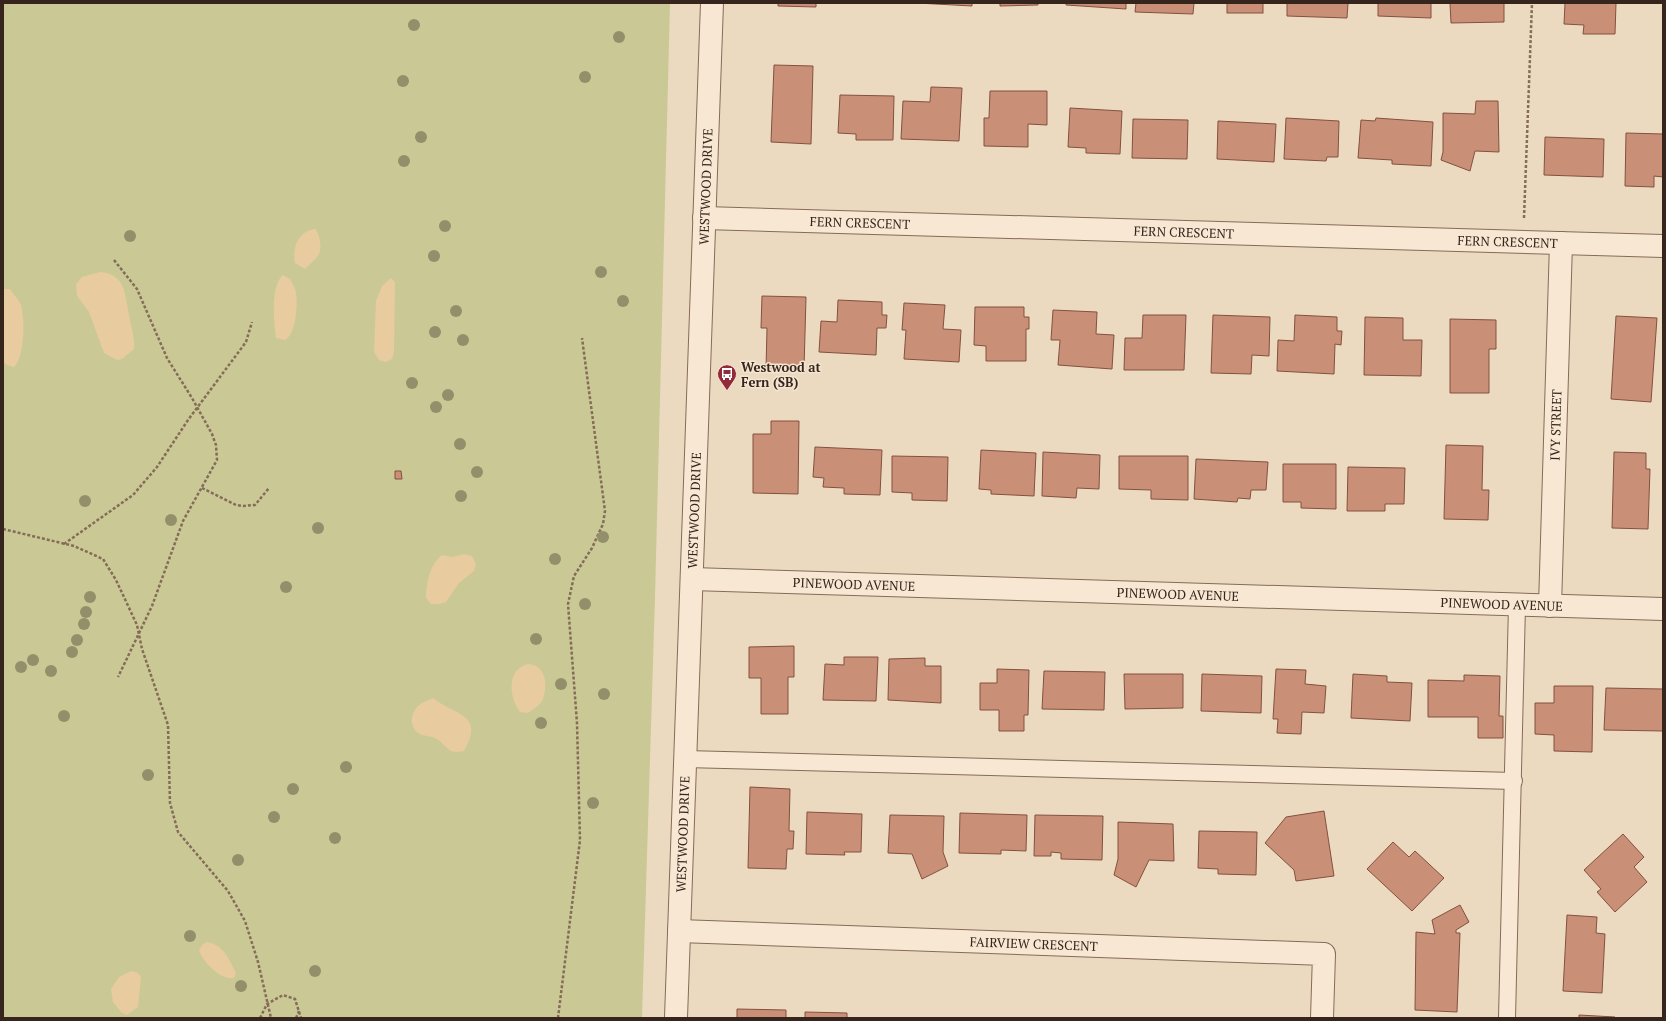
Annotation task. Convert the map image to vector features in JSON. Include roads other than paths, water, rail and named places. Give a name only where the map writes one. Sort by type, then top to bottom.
[{"type":"street","name":"WESTWOOD DRIVE","points":[[676,1018],[712,3]]},
{"type":"street","name":"FERN CRESCENT","points":[[704,218],[1663,246]]},
{"type":"street","name":"IVY STREET","points":[[1550,606],[1561,243]]},
{"type":"street","name":"PINEWOOD AVENUE","points":[[692,579],[1663,610]]},
{"type":"street","name":"FAIRVIEW CRESCENT","points":[[679,931],[1324,954],[1322,1018]]},
{"type":"lane","points":[[1507,1018],[1514,781],[1516,605]]},
{"type":"lane","points":[[685,759],[1514,781]]},
{"type":"place","name":"Westwood at Fern (SB)","points":[[727,391]]}]
